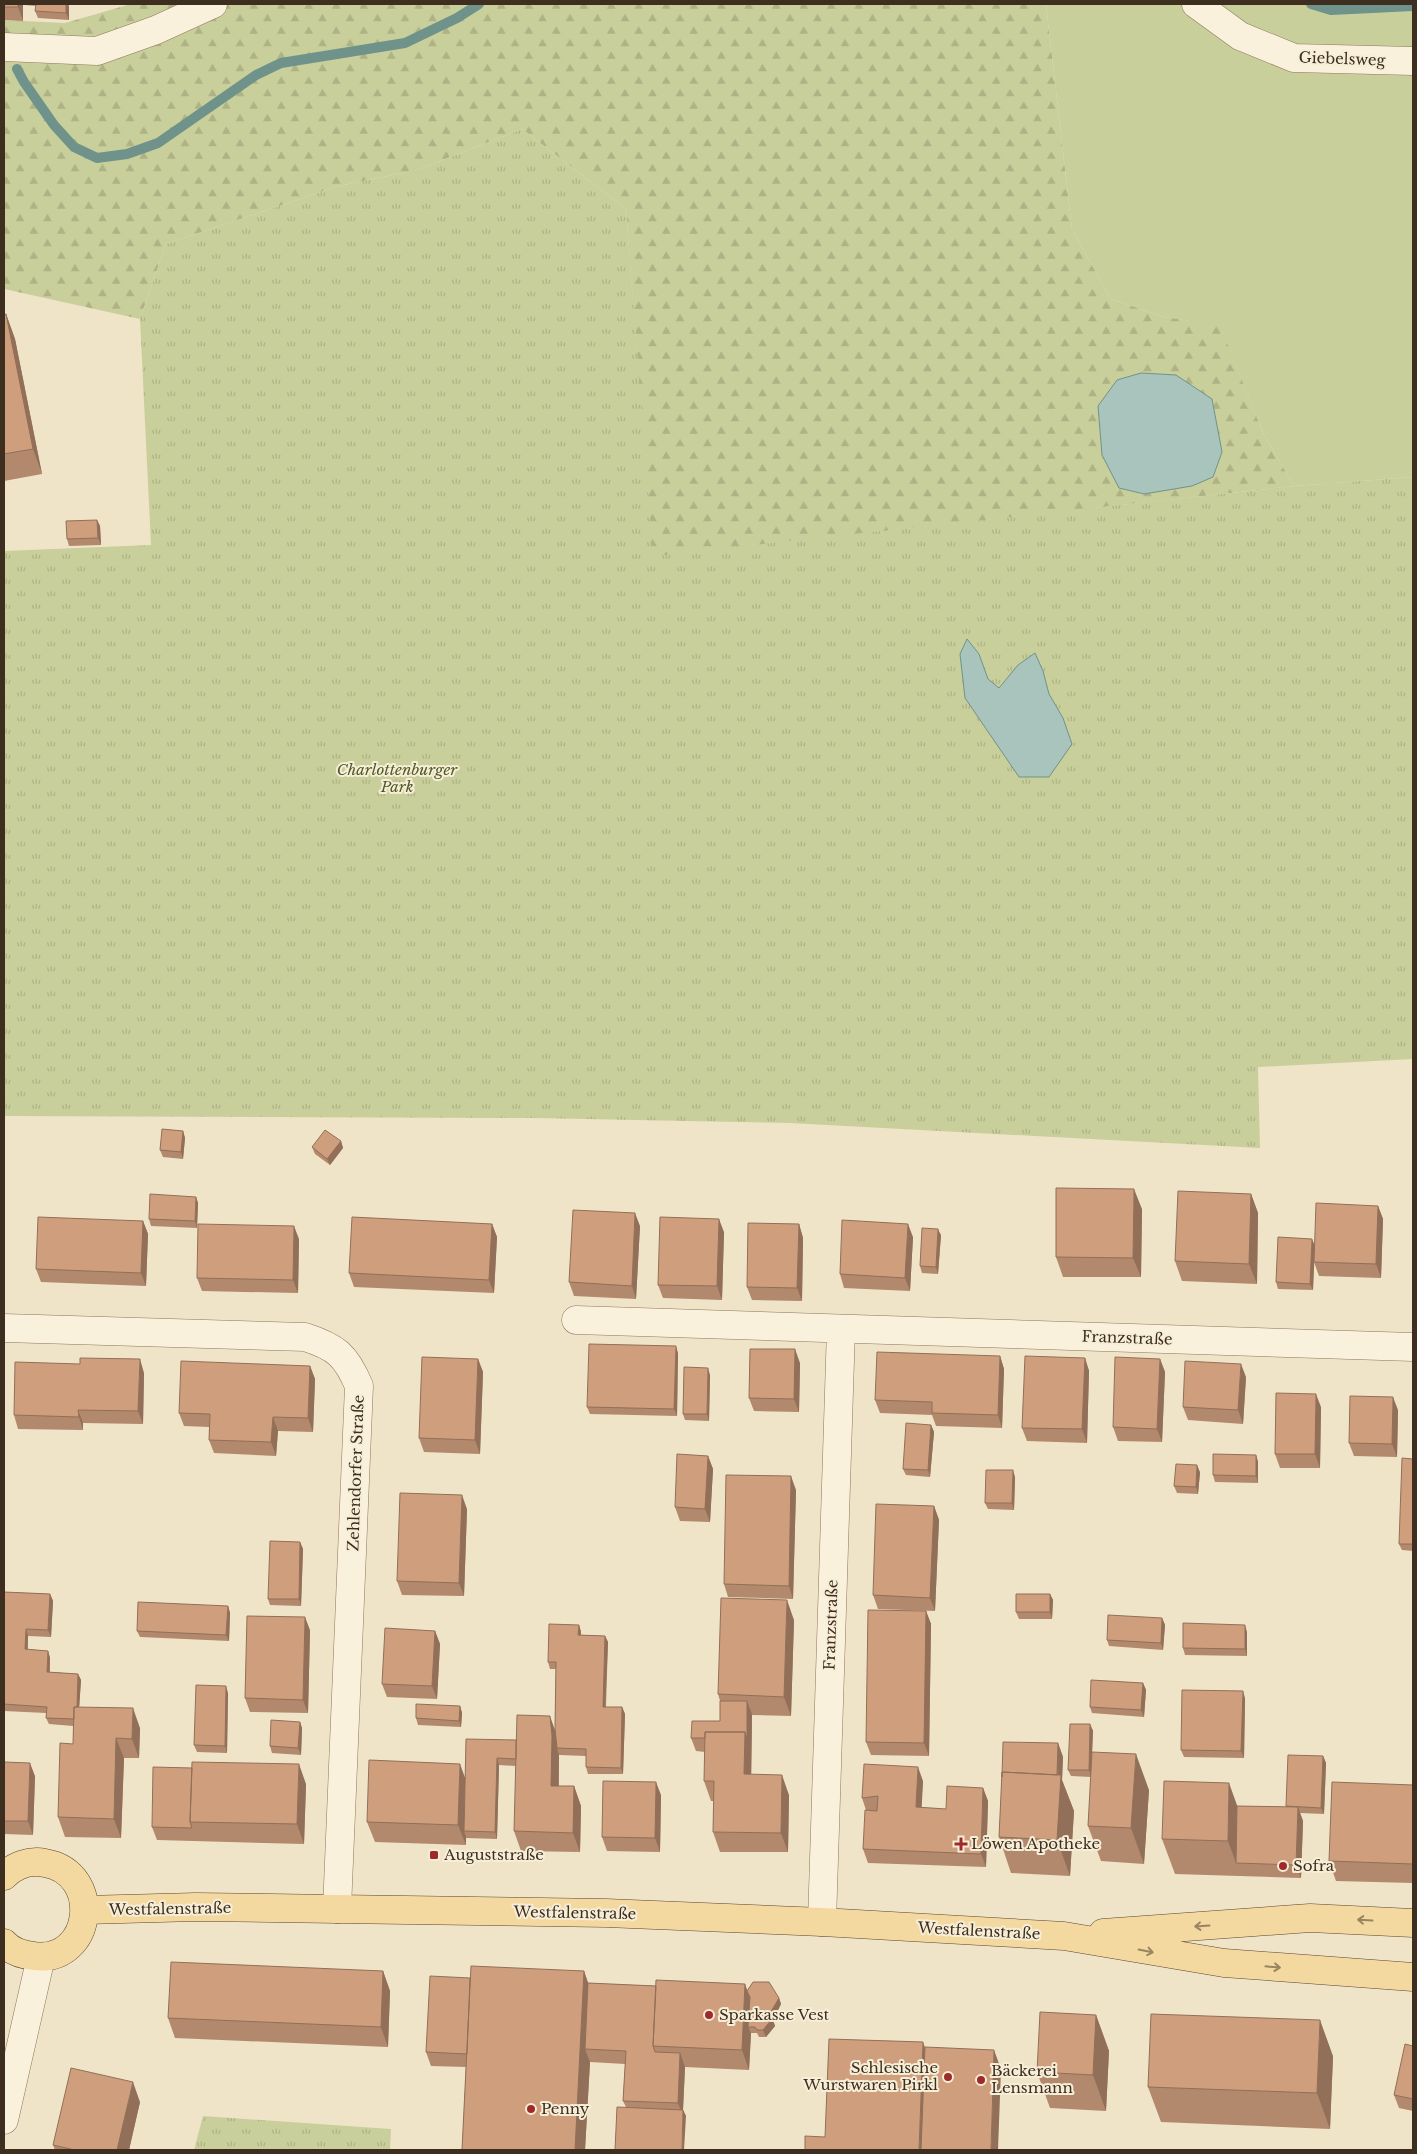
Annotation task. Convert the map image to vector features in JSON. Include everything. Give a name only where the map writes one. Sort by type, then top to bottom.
[{"type":"main road","points":[[4,1876],[9,1871],[23,1864],[38,1861],[52,1864],[66,1871],[76,1881],[83,1895],[85,1910],[83,1924],[77,1937],[67,1947],[55,1954],[41,1957],[22,1955],[4,1943]]},
{"type":"main road","name":"Westfalenstraße","points":[[85,1910],[196,1907],[606,1913],[822,1922],[1064,1936],[1224,1963],[1413,1977]]},
{"type":"main road","name":"Westfalenstraße","points":[[1064,1936],[1310,1918],[1413,1923]]},
{"type":"street","points":[[4,48],[97,51],[156,30],[213,4]]},
{"type":"street","name":"Giebelsweg","points":[[1196,4],[1240,36],[1294,58],[1413,61]]},
{"type":"street","name":"Franzstraße","points":[[576,1320],[1413,1347]]},
{"type":"street","name":"Zehlendorfer Straße","points":[[4,1328],[305,1337],[324,1343],[338,1352],[350,1364],[360,1386],[337,1909]]},
{"type":"street","name":"Franzstraße","points":[[822,1922],[841,1329]]},
{"type":"street","points":[[4,2120],[41,1957]]},
{"type":"green space","points":[[131,4],[1046,4],[1072,230],[1111,299],[1164,317],[1220,325],[1263,433],[1294,486],[652,557],[626,209],[522,129],[417,170],[339,186],[166,244],[140,319],[4,289],[4,20],[65,23]]},
{"type":"green space","points":[[1046,4],[1413,4],[1413,477],[1294,486],[1263,433],[1220,326],[1164,317],[1111,299],[1072,230]]},
{"type":"green space","name":"Charlottenburger Park","points":[[522,129],[626,209],[653,556],[1294,486],[1413,477],[1413,1059],[1258,1067],[1260,1148],[790,1123],[534,1118],[4,1116],[4,551],[151,545],[140,319],[166,244],[339,186],[417,170]]},
{"type":"green space","points":[[203,2116],[391,2129],[390,2150],[194,2150]]},
{"type":"water","points":[[1141,373],[1176,375],[1212,399],[1222,452],[1213,477],[1192,486],[1144,494],[1119,488],[1102,455],[1098,406],[1117,380]]},
{"type":"water","points":[[967,639],[979,654],[988,679],[999,688],[1018,665],[1035,653],[1043,671],[1049,694],[1063,718],[1072,744],[1049,777],[1019,777],[965,698],[960,654]]},
{"type":"building","points":[[4,4],[18,4],[18,7],[4,7]]},
{"type":"building","points":[[36,4],[66,4],[66,13],[35,11]]},
{"type":"building","points":[[4,314],[6,314],[33,449],[4,454]]},
{"type":"building","points":[[97,520],[98,538],[67,539],[66,521]]},
{"type":"building","points":[[162,1129],[183,1131],[181,1152],[160,1150]]},
{"type":"building","points":[[325,1130],[341,1141],[327,1159],[312,1147]]},
{"type":"building","points":[[1056,1188],[1134,1189],[1133,1258],[1056,1257]]},
{"type":"building","points":[[1178,1191],[1251,1194],[1249,1264],[1175,1261]]},
{"type":"building","points":[[150,1194],[196,1197],[195,1221],[149,1219]]},
{"type":"building","points":[[1316,1203],[1378,1206],[1376,1264],[1314,1262]]},
{"type":"building","points":[[573,1210],[635,1213],[632,1286],[569,1282]]},
{"type":"building","points":[[38,1217],[143,1221],[141,1273],[36,1269]]},
{"type":"building","points":[[352,1217],[492,1224],[489,1280],[349,1273]]},
{"type":"building","points":[[660,1217],[719,1219],[717,1286],[658,1285]]},
{"type":"building","points":[[842,1220],[908,1224],[905,1278],[840,1274]]},
{"type":"building","points":[[748,1223],[799,1224],[797,1288],[747,1287]]},
{"type":"building","points":[[198,1224],[294,1226],[293,1280],[197,1278]]},
{"type":"building","points":[[922,1228],[938,1229],[936,1267],[920,1266]]},
{"type":"building","points":[[1278,1237],[1312,1239],[1310,1284],[1276,1282]]},
{"type":"building","points":[[589,1344],[676,1346],[674,1409],[587,1407]]},
{"type":"building","points":[[750,1349],[795,1349],[794,1399],[749,1398]]},
{"type":"building","points":[[877,1352],[1000,1356],[998,1415],[932,1413],[932,1402],[875,1400]]},
{"type":"building","points":[[1025,1356],[1085,1358],[1082,1429],[1022,1428]]},
{"type":"building","points":[[422,1357],[478,1359],[475,1440],[419,1438]]},
{"type":"building","points":[[1115,1357],[1160,1359],[1157,1429],[1113,1427]]},
{"type":"building","points":[[80,1358],[140,1359],[138,1411],[78,1410],[79,1417],[14,1415],[15,1362],[80,1364]]},
{"type":"building","points":[[181,1361],[310,1366],[308,1418],[273,1417],[271,1442],[209,1440],[210,1414],[179,1413]]},
{"type":"building","points":[[1185,1361],[1241,1364],[1238,1410],[1183,1407]]},
{"type":"building","points":[[684,1367],[708,1368],[707,1414],[683,1414]]},
{"type":"building","points":[[1276,1393],[1316,1394],[1315,1454],[1275,1454]]},
{"type":"building","points":[[1350,1396],[1393,1397],[1392,1444],[1349,1443]]},
{"type":"building","points":[[906,1423],[931,1425],[928,1470],[903,1469]]},
{"type":"building","points":[[677,1454],[708,1456],[705,1509],[675,1507]]},
{"type":"building","points":[[1213,1454],[1256,1455],[1256,1476],[1213,1475]]},
{"type":"building","points":[[1402,1458],[1413,1459],[1413,1544],[1399,1544]]},
{"type":"building","points":[[1176,1464],[1197,1465],[1196,1487],[1174,1486]]},
{"type":"building","points":[[986,1470],[1013,1470],[1012,1503],[985,1503]]},
{"type":"building","points":[[726,1475],[791,1476],[789,1586],[724,1584]]},
{"type":"building","points":[[400,1493],[462,1495],[459,1583],[397,1581]]},
{"type":"building","points":[[876,1504],[934,1506],[930,1598],[873,1595]]},
{"type":"building","points":[[270,1541],[300,1542],[299,1599],[268,1599]]},
{"type":"building","points":[[4,1592],[50,1594],[48,1630],[26,1629],[25,1649],[48,1651],[47,1672],[78,1674],[77,1707],[74,1707],[74,1719],[46,1718],[47,1707],[4,1704]]},
{"type":"building","points":[[1016,1594],[1050,1594],[1050,1612],[1016,1612]]},
{"type":"building","points":[[721,1598],[787,1600],[784,1697],[718,1694]]},
{"type":"building","points":[[138,1602],[228,1606],[226,1635],[137,1631]]},
{"type":"building","points":[[868,1610],[926,1611],[924,1743],[866,1742]]},
{"type":"building","points":[[1108,1615],[1162,1618],[1161,1643],[1107,1640]]},
{"type":"building","points":[[247,1616],[305,1617],[303,1700],[245,1698]]},
{"type":"building","points":[[1183,1623],[1245,1625],[1245,1649],[1183,1648]]},
{"type":"building","points":[[549,1624],[579,1625],[578,1635],[605,1636],[603,1707],[622,1707],[621,1768],[586,1767],[586,1749],[557,1748],[555,1729],[556,1662],[548,1662]]},
{"type":"building","points":[[385,1628],[435,1631],[432,1686],[382,1684]]},
{"type":"building","points":[[1091,1680],[1143,1683],[1141,1710],[1090,1707]]},
{"type":"building","points":[[196,1685],[226,1686],[225,1746],[194,1745]]},
{"type":"building","points":[[1182,1690],[1243,1691],[1241,1751],[1181,1750]]},
{"type":"building","points":[[720,1701],[747,1701],[747,1739],[745,1732],[705,1732],[705,1738],[691,1738],[692,1721],[720,1721]]},
{"type":"building","points":[[416,1704],[460,1706],[459,1721],[416,1718]]},
{"type":"building","points":[[74,1707],[133,1708],[132,1739],[116,1738],[114,1819],[58,1817],[60,1743],[73,1744]]},
{"type":"building","points":[[517,1715],[550,1716],[552,1736],[551,1786],[574,1786],[573,1833],[514,1831]]},
{"type":"building","points":[[271,1720],[300,1722],[298,1748],[270,1746]]},
{"type":"building","points":[[1070,1724],[1090,1724],[1089,1770],[1068,1770]]},
{"type":"building","points":[[705,1732],[745,1732],[744,1774],[782,1775],[781,1833],[713,1832],[714,1781],[704,1781]]},
{"type":"building","points":[[466,1739],[516,1740],[516,1759],[497,1758],[495,1832],[464,1831]]},
{"type":"building","points":[[1003,1742],[1058,1743],[1057,1775],[1002,1772]]},
{"type":"building","points":[[1092,1752],[1136,1754],[1131,1828],[1088,1826]]},
{"type":"building","points":[[1288,1755],[1323,1756],[1321,1808],[1286,1806]]},
{"type":"building","points":[[369,1760],[460,1764],[458,1825],[367,1822]]},
{"type":"building","points":[[4,1762],[30,1763],[28,1821],[4,1821]]},
{"type":"building","points":[[192,1762],[299,1764],[297,1824],[190,1822]]},
{"type":"building","points":[[864,1764],[918,1767],[916,1807],[946,1809],[947,1786],[983,1788],[981,1854],[863,1849],[865,1810],[877,1811],[878,1796],[862,1798]]},
{"type":"building","points":[[153,1767],[192,1768],[190,1822],[192,1828],[152,1827]]},
{"type":"building","points":[[1002,1772],[1061,1775],[1057,1840],[999,1837]]},
{"type":"building","points":[[603,1781],[656,1782],[655,1838],[602,1837]]},
{"type":"building","points":[[1164,1781],[1229,1783],[1228,1841],[1162,1839]]},
{"type":"building","points":[[1332,1782],[1413,1785],[1413,1864],[1329,1861]]},
{"type":"building","points":[[1237,1806],[1298,1807],[1296,1865],[1236,1863]]},
{"type":"building","points":[[171,1962],[383,1971],[381,2027],[168,2018]]},
{"type":"building","name":"Penny","points":[[471,1966],[584,1971],[575,2150],[462,2150]]},
{"type":"building","points":[[430,1976],[470,1978],[467,2054],[426,2052]]},
{"type":"building","points":[[656,1980],[745,1984],[742,2050],[653,2046]]},
{"type":"building","points":[[753,1982],[769,1982],[779,1998],[769,2015],[772,2019],[763,2030],[748,2027],[750,1997],[747,1991]]},
{"type":"building","points":[[588,1983],[656,1986],[653,2046],[655,2052],[680,2053],[678,2103],[623,2101],[626,2051],[585,2049]]},
{"type":"building","points":[[1040,2012],[1096,2015],[1093,2075],[1037,2072]]},
{"type":"building","points":[[1151,2014],[1320,2020],[1317,2093],[1148,2087]]},
{"type":"building","points":[[829,2039],[923,2042],[919,2150],[805,2150],[805,2136],[825,2137]]},
{"type":"building","points":[[1405,2044],[1413,2046],[1413,2099],[1394,2095]]},
{"type":"building","points":[[925,2047],[994,2050],[991,2150],[921,2150]]},
{"type":"building","points":[[71,2068],[133,2082],[117,2150],[75,2150],[53,2145]]},
{"type":"building","points":[[617,2107],[683,2110],[682,2150],[615,2150]]},
{"type":"waterway","points":[[17,69],[54,125],[74,147],[97,158],[127,154],[158,143],[256,75],[281,63],[405,43],[457,18],[479,4]]},
{"type":"waterway","points":[[1311,4],[1331,10],[1413,6]]},
{"type":"place","name":"Löwen Apotheke","points":[[961,1844]]},
{"type":"place","name":"Auguststraße","points":[[434,1855]]},
{"type":"place","name":"Sofra","points":[[1283,1866]]},
{"type":"place","name":"Sparkasse Vest","points":[[709,2015]]},
{"type":"place","name":"Schlesische Wurstwaren Pirkl","points":[[948,2077]]},
{"type":"place","name":"Bäckerei Lensmann","points":[[981,2080]]},
{"type":"place","name":"Penny","points":[[531,2109]]}]
